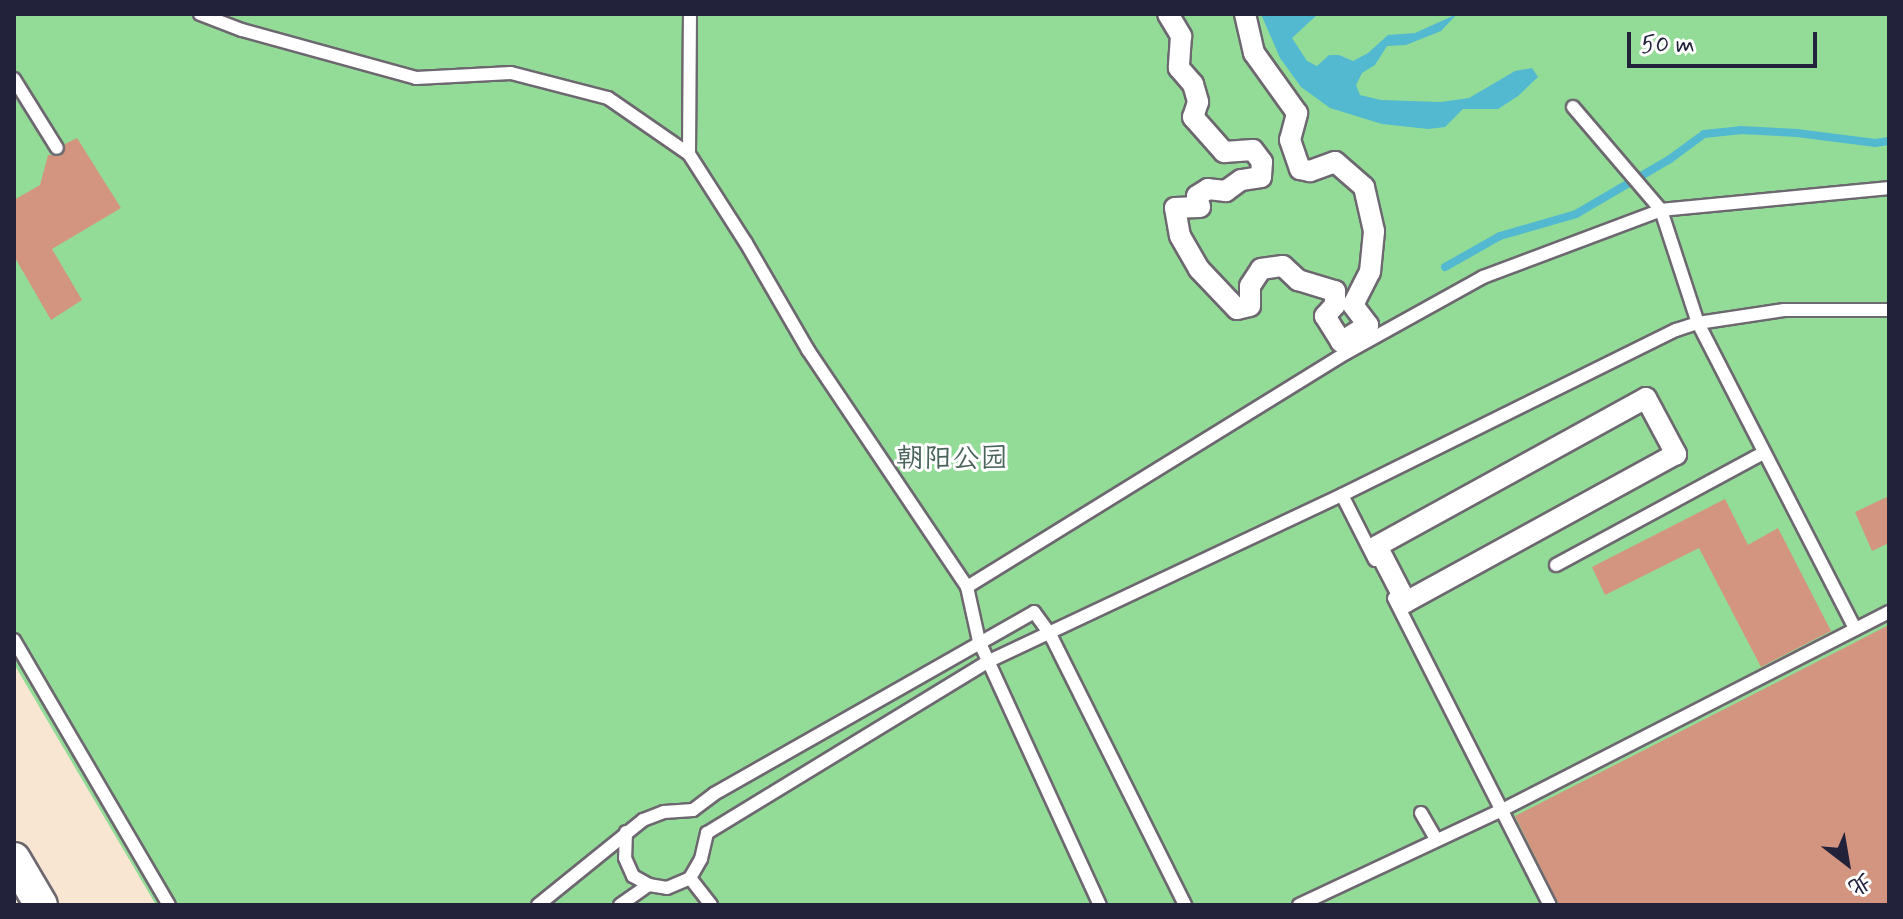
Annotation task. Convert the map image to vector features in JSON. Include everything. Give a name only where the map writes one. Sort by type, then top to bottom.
[{"type":"street","points":[[1168,14],[1181,36],[1179,68],[1193,84],[1198,102],[1193,117],[1224,152],[1253,150],[1262,162],[1261,177],[1241,180],[1226,191],[1208,189],[1197,196],[1200,207],[1175,208],[1180,236],[1199,269],[1237,309],[1250,306],[1250,286],[1261,269],[1283,266],[1298,280],[1335,291],[1335,305],[1325,316],[1341,342],[1368,325],[1353,305],[1370,272],[1374,231],[1364,187],[1335,162],[1310,171],[1300,169],[1290,140],[1297,113],[1254,53],[1245,14]]},
{"type":"street","points":[[1646,398],[1676,454],[1406,602],[1377,546],[1646,398]]},
{"type":"street","points":[[14,859],[41,905]]},
{"type":"lane","points":[[200,14],[242,30],[416,78],[511,73],[608,98],[689,154],[746,243],[808,350],[967,587],[979,641],[1100,905]]},
{"type":"lane","points":[[689,154],[690,14]]},
{"type":"lane","points":[[14,79],[57,148]]},
{"type":"lane","points":[[1573,107],[1661,210],[1698,323],[1855,629]]},
{"type":"lane","points":[[967,587],[1346,353],[1483,277],[1661,210],[1889,188]]},
{"type":"lane","points":[[707,833],[989,661],[1342,495],[1676,330],[1698,323],[1784,310],[1889,310]]},
{"type":"lane","points":[[1556,565],[1763,453]]},
{"type":"lane","points":[[1342,495],[1550,905]]},
{"type":"lane","points":[[538,905],[643,820],[664,812],[693,810],[714,794],[1034,612],[1050,634],[1185,905]]},
{"type":"lane","points":[[1299,905],[1502,810],[1889,612]]},
{"type":"lane","points":[[14,640],[169,905]]},
{"type":"lane","points":[[626,832],[625,858],[633,876],[649,885],[667,888],[690,878],[701,859],[707,833],[693,810]]},
{"type":"lane","points":[[1421,813],[1436,839]]},
{"type":"lane","points":[[690,878],[711,905]]},
{"type":"lane","points":[[620,905],[649,885]]},
{"type":"green space","name":"朝阳公园","points":[[14,14],[1889,14],[1889,905],[156,905],[14,664]]},
{"type":"water","points":[[1261,14],[1318,14],[1292,38],[1307,61],[1317,66],[1329,55],[1339,55],[1353,61],[1368,53],[1388,35],[1415,33],[1457,14],[1441,31],[1406,45],[1387,46],[1375,65],[1362,73],[1356,85],[1360,95],[1381,100],[1441,102],[1469,98],[1515,71],[1532,68],[1538,77],[1498,109],[1463,109],[1445,127],[1428,129],[1382,124],[1330,108],[1301,87],[1280,58]]},
{"type":"building","points":[[77,138],[121,208],[52,249],[82,300],[51,320],[14,256],[14,200],[40,185],[48,155],[61,156],[65,144]]},
{"type":"building","points":[[1889,496],[1889,543],[1872,551],[1855,512]]},
{"type":"building","points":[[1725,499],[1748,545],[1778,528],[1831,631],[1761,667],[1699,548],[1605,595],[1592,567]]},
{"type":"building","points":[[1889,625],[1889,905],[1559,905],[1515,816]]},
{"type":"waterway","points":[[1445,267],[1500,236],[1576,214],[1670,159],[1704,134],[1740,130],[1797,133],[1875,143],[1889,141]]}]
